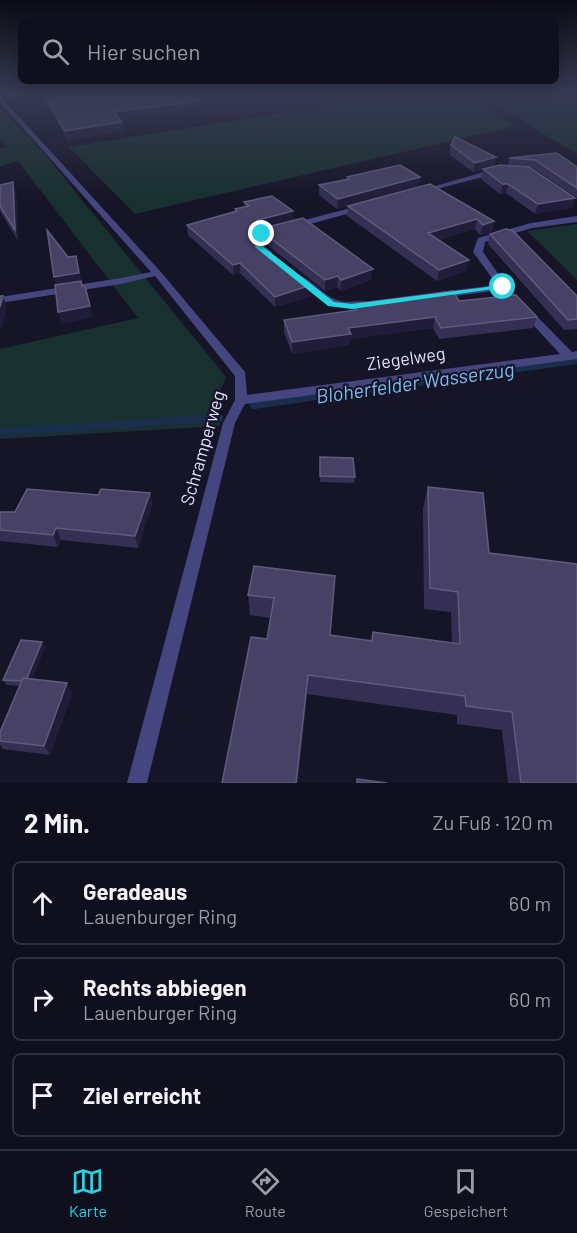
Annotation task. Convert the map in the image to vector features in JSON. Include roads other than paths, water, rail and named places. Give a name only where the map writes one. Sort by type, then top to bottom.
[{"type":"street","name":"Schramperweg","points":[[27,128],[157,273],[241,375],[241,399],[229,423],[137,783]]},
{"type":"street","points":[[414,193],[506,170]]},
{"type":"street","points":[[276,260],[258,246],[262,234],[372,204]]},
{"type":"street","points":[[573,355],[503,287],[478,252],[481,240],[531,226],[577,219]]},
{"type":"street","points":[[0,300],[157,273]]},
{"type":"street","points":[[294,275],[331,304],[352,306],[375,303]]},
{"type":"street","points":[[423,297],[503,287]]},
{"type":"street","name":"Ziegelweg","points":[[241,399],[573,355]]},
{"type":"waterway","name":"Bloherfelder Wasserzug","points":[[293,400],[577,361]]},
{"type":"waterway","name":"Bloherfelder Wasserzug","points":[[254,405],[304,398]]},
{"type":"waterway","name":"Bloherfelder Wasserzug","points":[[0,432],[219,418]]}]
